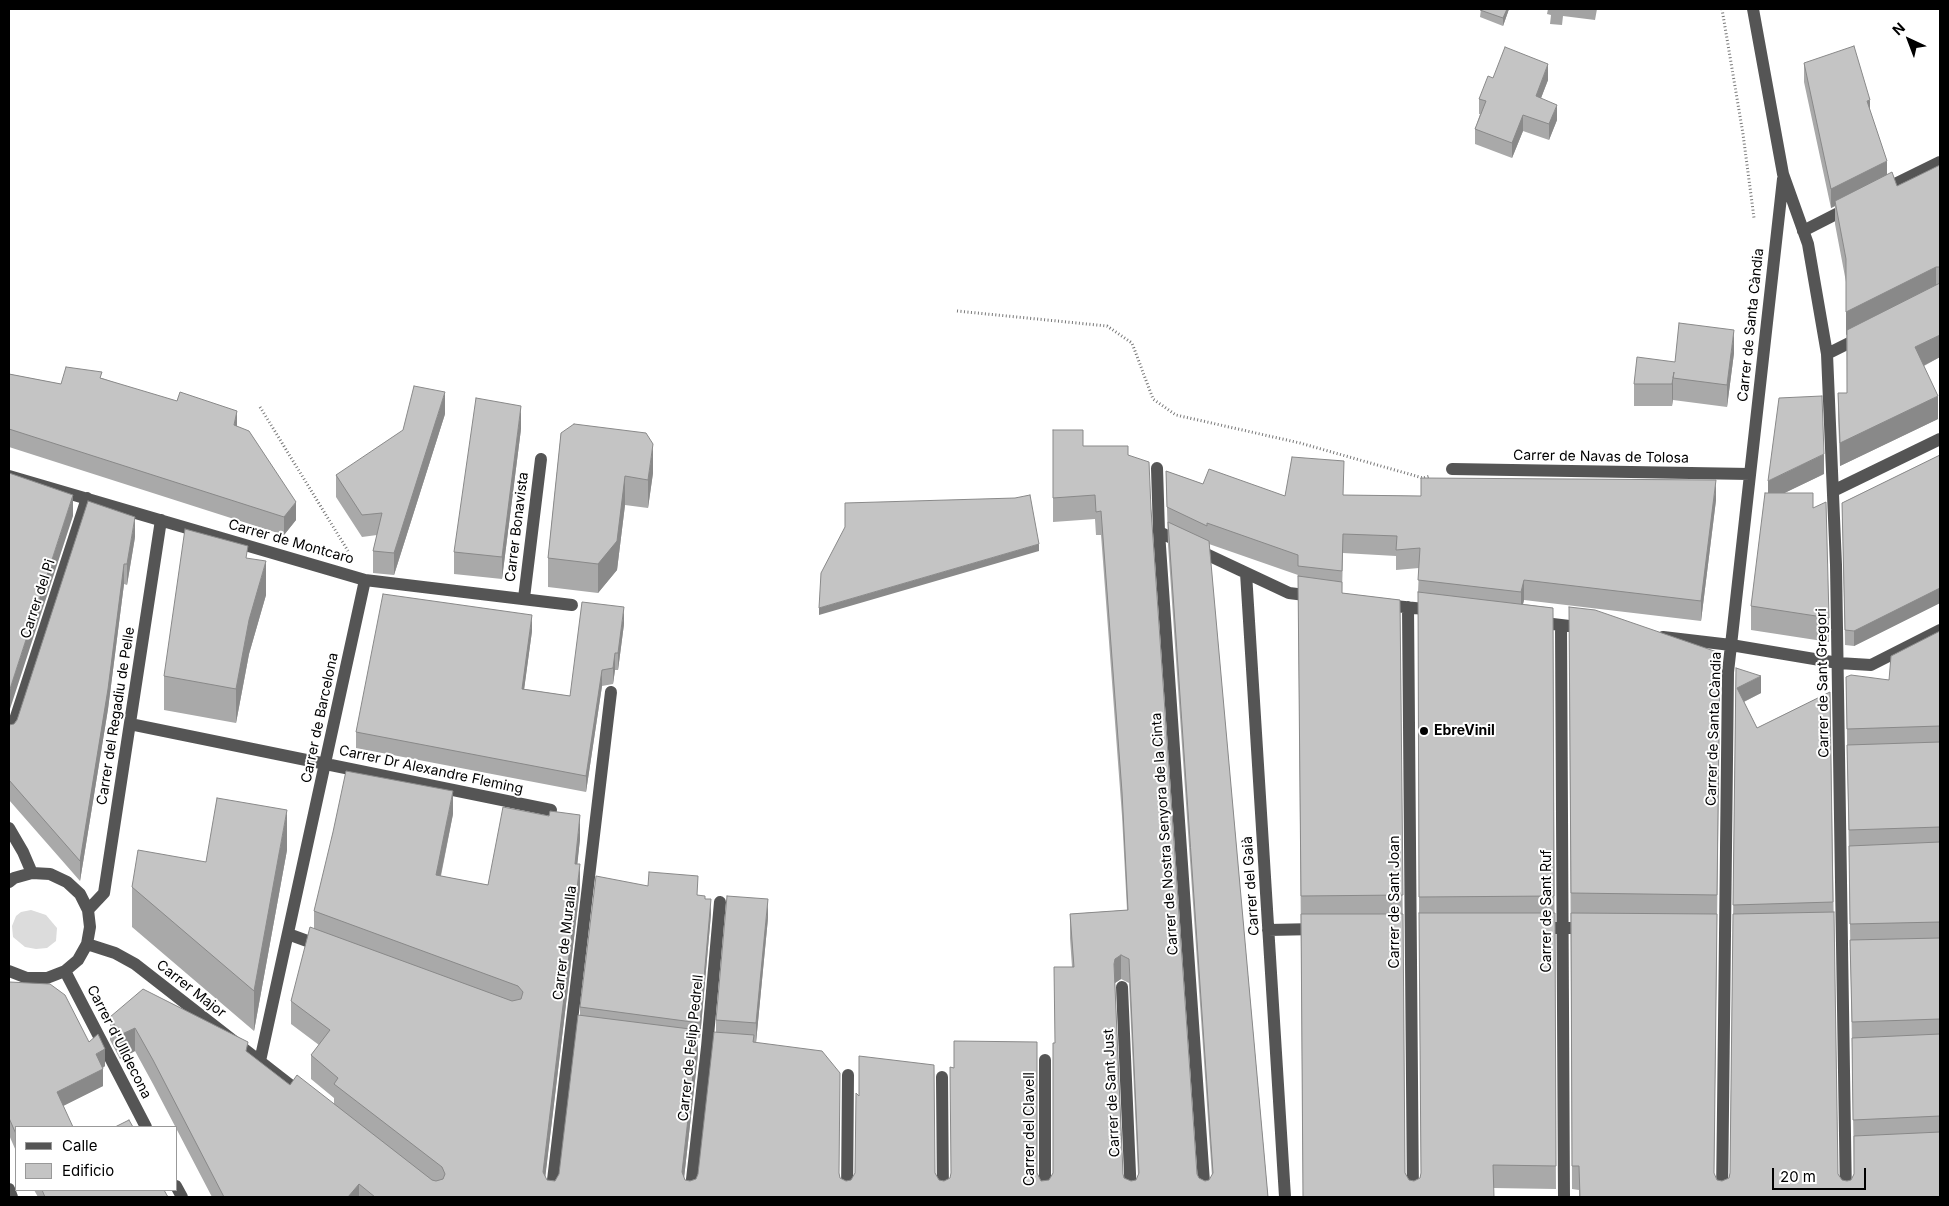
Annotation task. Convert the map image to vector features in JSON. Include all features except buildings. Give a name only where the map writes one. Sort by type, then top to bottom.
[{"type":"street","points":[[1752,9],[1784,174]]},
{"type":"street","points":[[1803,230],[1940,162]]},
{"type":"street","name":"Carrer de Sant Gregori","points":[[1784,174],[1808,244],[1827,354],[1838,663],[1844,761],[1846,861],[1837,927],[1847,956],[1850,1151],[1846,1197]]},
{"type":"street","name":"Carrer de Santa Càndia","points":[[1722,1197],[1728,672],[1784,174]]},
{"type":"street","points":[[1827,354],[1871,332]]},
{"type":"street","points":[[1833,492],[1940,439]]},
{"type":"street","name":"Carrer Bonavista","points":[[524,598],[540,459]]},
{"type":"street","name":"Carrer de Nostra Senyora de la Cinta","points":[[1157,468],[1159,532],[1205,1197]]},
{"type":"street","name":"Carrer de Navas de Tolosa","points":[[1452,469],[1750,474]]},
{"type":"street","name":"Carrer de Montcaro","points":[[9,476],[366,580],[572,605]]},
{"type":"street","name":"Carrer del Pi","points":[[9,738],[86,498]]},
{"type":"street","name":"Carrer del Regadiu de Pelle","points":[[88,910],[104,893],[161,520]]},
{"type":"street","points":[[1159,532],[1289,593],[1329,598]]},
{"type":"street","name":"Carrer del Gaià","points":[[1246,573],[1285,1197]]},
{"type":"street","name":"Carrer de Barcelona","points":[[260,1061],[366,580]]},
{"type":"street","points":[[1369,603],[1446,612]]},
{"type":"street","name":"Carrer de Sant Joan","points":[[1408,607],[1413,1197]]},
{"type":"street","points":[[1522,620],[1598,630]]},
{"type":"street","name":"Carrer de Sant Ruf","points":[[1561,625],[1564,1197]]},
{"type":"street","points":[[1655,636],[1731,645],[1838,663],[1871,665],[1940,630]]},
{"type":"street","name":"Carrer de Muralla","points":[[551,1197],[575,1030],[612,692]]},
{"type":"street","name":"Carrer Dr Alexandre Fleming","points":[[130,724],[551,810]]},
{"type":"street","points":[[9,828],[23,852],[32,873]]},
{"type":"street","points":[[9,882],[14,878],[32,873],[50,874],[67,882],[80,894],[88,910],[90,927],[87,944],[78,960],[65,971],[47,978],[27,978],[9,971]]},
{"type":"street","name":"Carrer de Felip Pedrell","points":[[690,1197],[707,1046],[720,902]]},
{"type":"street","points":[[1525,928],[1601,928]]},
{"type":"street","points":[[1268,930],[1325,929]]},
{"type":"street","points":[[288,934],[334,951]]},
{"type":"street","name":"Carrer Major","points":[[87,944],[115,953],[135,964],[313,1102]]},
{"type":"street","name":"Carrer d'Ulldecona","points":[[65,971],[145,1126]]},
{"type":"street","name":"Carrer de Sant Just","points":[[1122,987],[1131,1197]]},
{"type":"street","name":"Carrer del Clavell","points":[[1045,1060],[1045,1197]]},
{"type":"street","points":[[847,1197],[848,1076]]},
{"type":"street","points":[[942,1076],[943,1197]]},
{"type":"street","points":[[9,1190],[12,1197]]},
{"type":"path","points":[[1722,9],[1744,134],[1755,223]]},
{"type":"path","points":[[957,310],[1107,326],[1132,343],[1152,399],[1176,415],[1300,443],[1423,478],[1452,469]]},
{"type":"path","points":[[260,407],[366,580]]},
{"type":"shaded area","points":[[1548,9],[1597,9],[1595,20],[1563,16],[1562,25],[1550,24],[1551,15],[1547,14]]},
{"type":"shaded area","points":[[31,910],[46,915],[57,928],[56,941],[47,948],[25,947],[13,937],[12,926],[16,916],[21,912]]},
{"type":"place","name":"EbreVinil","points":[[1424,731]]}]
